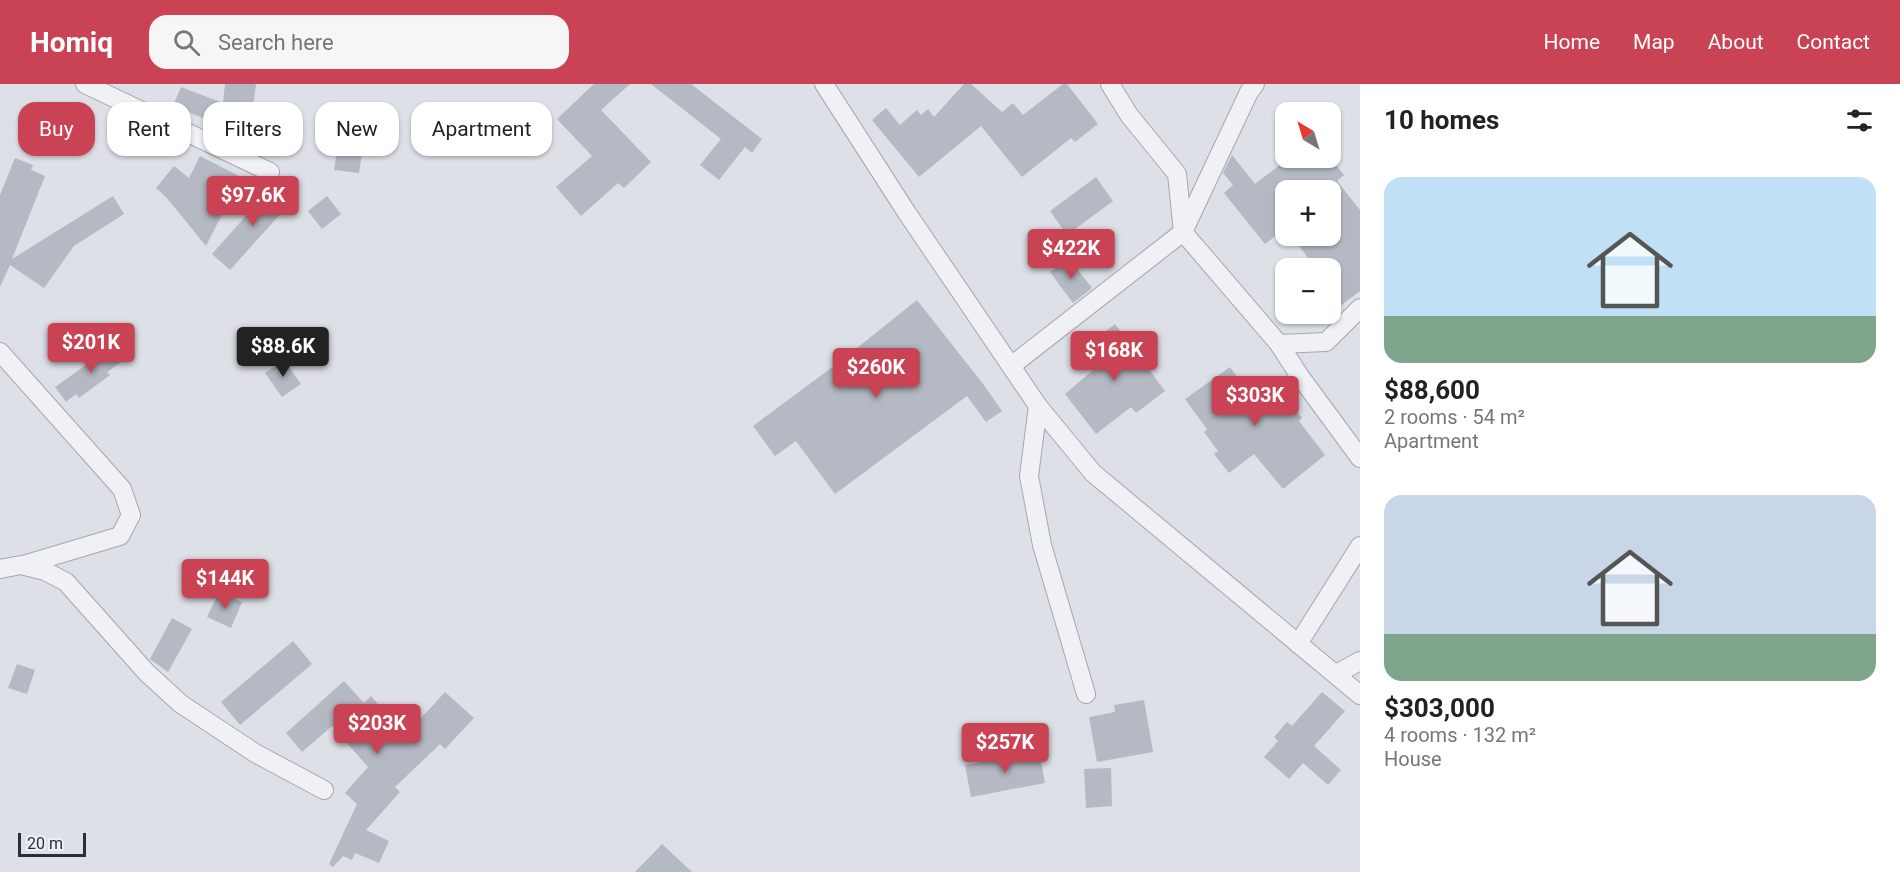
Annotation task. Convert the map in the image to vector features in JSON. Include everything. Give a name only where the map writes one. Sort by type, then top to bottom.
[{"type":"street","points":[[85,84],[270,172]]},
{"type":"street","points":[[824,84],[907,213],[1038,406],[1093,473],[1360,694]]},
{"type":"street","points":[[1110,84],[1129,116],[1178,174],[1183,232],[1279,344],[1360,458]]},
{"type":"street","points":[[1011,366],[1183,232],[1248,92],[1255,84]]},
{"type":"street","points":[[1279,344],[1326,342],[1360,308]]},
{"type":"street","points":[[0,352],[122,489],[131,514],[120,536],[21,565],[0,568]]},
{"type":"street","points":[[1038,406],[1029,476],[1042,545],[1086,694]]},
{"type":"street","points":[[1298,644],[1360,546]]},
{"type":"street","points":[[21,565],[45,571],[66,582],[147,673],[182,704],[255,753],[324,790]]},
{"type":"street","points":[[1336,674],[1360,661]]},
{"type":"building","points":[[225,84],[256,84],[254,102],[223,102]]},
{"type":"building","points":[[594,84],[630,84],[601,110],[651,162],[624,188],[618,183],[581,216],[556,187],[592,156],[557,119]]},
{"type":"building","points":[[651,84],[691,84],[762,139],[752,153],[745,147],[719,180],[700,165],[721,139]]},
{"type":"building","points":[[964,84],[971,84],[1002,112],[1013,103],[1023,115],[1063,84],[1067,84],[1098,124],[1075,142],[1071,138],[1022,177],[981,126],[919,177],[872,120],[886,108],[900,125],[917,110],[921,115],[928,109],[934,117]]},
{"type":"building","points":[[181,87],[220,102],[203,102],[203,118],[191,113],[191,102],[175,102]]},
{"type":"building","points":[[1232,155],[1255,184],[1276,168],[1338,168],[1344,175],[1338,180],[1275,180],[1275,236],[1265,244],[1224,193],[1233,185],[1223,173]]},
{"type":"building","points":[[200,156],[241,177],[206,246],[156,188],[174,166],[189,178]]},
{"type":"building","points":[[336,156],[362,156],[359,173],[334,170]]},
{"type":"building","points":[[15,158],[33,165],[31,170],[45,176],[12,259],[113,196],[124,214],[74,246],[44,288],[10,265],[0,287],[0,195]]},
{"type":"building","points":[[1096,177],[1113,201],[1067,235],[1050,211]]},
{"type":"building","points":[[275,183],[293,200],[230,270],[212,254]]},
{"type":"building","points":[[1341,186],[1360,210],[1360,291],[1341,305],[1341,258],[1308,258],[1299,246],[1341,246]]},
{"type":"building","points":[[327,196],[341,214],[322,229],[308,211]]},
{"type":"building","points":[[1069,258],[1092,288],[1073,303],[1050,272]]},
{"type":"building","points":[[917,300],[1002,411],[986,422],[967,396],[835,494],[796,441],[775,456],[753,426],[842,360]]},
{"type":"building","points":[[1115,324],[1165,391],[1136,413],[1131,407],[1096,434],[1065,394],[1099,365],[1085,347]]},
{"type":"building","points":[[117,343],[127,358],[107,372],[110,375],[79,398],[76,394],[66,402],[55,387]]},
{"type":"building","points":[[284,360],[301,384],[282,397],[265,373]]},
{"type":"building","points":[[1230,367],[1251,396],[1273,380],[1302,418],[1299,421],[1325,455],[1283,489],[1254,454],[1229,473],[1214,454],[1218,451],[1204,432],[1207,429],[1185,399]]},
{"type":"building","points":[[219,592],[242,602],[231,628],[207,617]]},
{"type":"building","points":[[172,618],[192,629],[168,672],[150,659]]},
{"type":"building","points":[[293,641],[312,664],[240,725],[221,702]]},
{"type":"building","points":[[17,664],[35,670],[27,694],[8,688]]},
{"type":"building","points":[[344,681],[364,703],[371,696],[403,733],[409,727],[411,729],[445,692],[474,718],[445,749],[440,744],[395,787],[400,792],[366,830],[389,841],[379,863],[355,853],[352,860],[343,856],[333,867],[329,864],[357,804],[345,793],[368,767],[332,726],[302,752],[286,733]]},
{"type":"building","points":[[1322,692],[1345,711],[1314,746],[1341,770],[1328,785],[1303,763],[1289,779],[1264,757],[1278,741],[1274,737],[1287,722],[1292,726]]},
{"type":"building","points":[[1144,700],[1153,752],[1097,762],[1089,717],[1115,712],[1114,705]]},
{"type":"building","points":[[1039,751],[1045,783],[971,797],[965,765]]},
{"type":"building","points":[[1111,768],[1112,806],[1086,808],[1084,769]]},
{"type":"building","points":[[662,844],[692,872],[635,872]]}]
